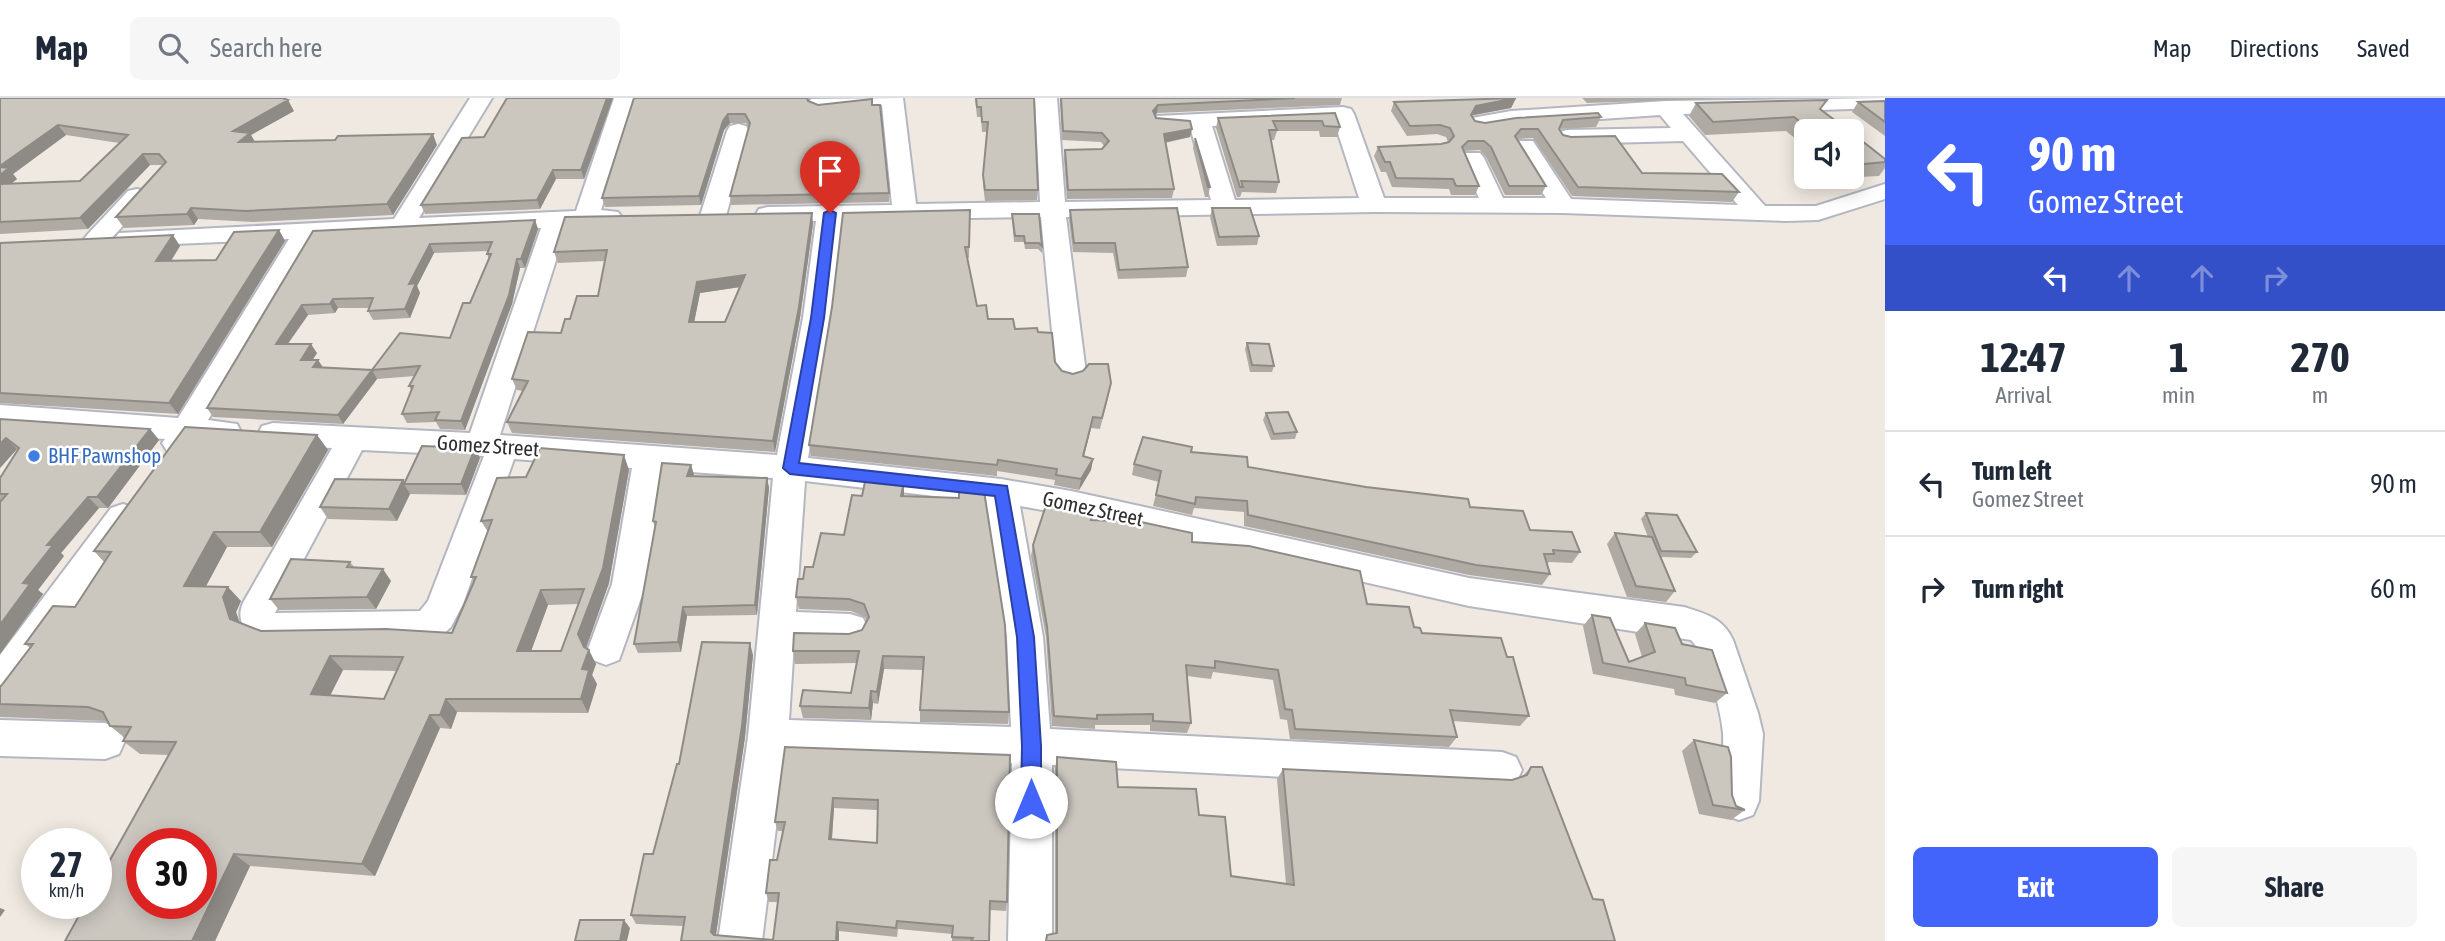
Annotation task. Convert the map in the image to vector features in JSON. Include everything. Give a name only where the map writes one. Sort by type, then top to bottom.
[{"type":"street","points":[[403,224],[481,98]]},
{"type":"street","points":[[586,217],[625,98]]},
{"type":"street","points":[[819,104],[882,98]]},
{"type":"street","points":[[892,98],[905,212]]},
{"type":"street","points":[[1046,98],[1060,149],[1053,210],[1071,373]]},
{"type":"street","points":[[1480,123],[1661,103],[1885,101]]},
{"type":"street","points":[[1661,103],[1758,213]]},
{"type":"street","points":[[1165,121],[1199,120],[1244,108],[1352,113],[1355,148],[1374,205]]},
{"type":"street","points":[[1199,120],[1225,207]]},
{"type":"street","points":[[713,216],[738,131]]},
{"type":"street","points":[[1563,206],[1526,141],[1649,132],[1687,134]]},
{"type":"street","points":[[1355,148],[1381,147]]},
{"type":"street","points":[[1472,158],[1494,205]]},
{"type":"street","points":[[97,239],[149,183]]},
{"type":"street","points":[[688,216],[1374,205],[1563,206],[1633,200],[1758,213],[1818,213],[1885,191]]},
{"type":"street","points":[[740,941],[768,737],[790,468],[817,318],[830,213]]},
{"type":"street","points":[[70,241],[403,224],[637,217]]},
{"type":"street","points":[[353,438],[257,611],[259,622],[274,628],[427,626],[438,617],[445,604],[492,446],[556,218]]},
{"type":"street","points":[[163,463],[188,429],[309,229]]},
{"type":"street","name":"Gomez Street","points":[[0,416],[492,446],[790,468],[1002,491],[1072,503],[1469,592],[1684,622],[1704,629],[1715,640],[1739,713],[1743,745],[1739,801]]},
{"type":"street","points":[[607,649],[629,584],[649,458]]},
{"type":"street","points":[[1002,491],[1024,627],[1032,746],[1030,941]]},
{"type":"street","points":[[0,684],[139,496]]},
{"type":"street","points":[[777,627],[850,629]]},
{"type":"street","points":[[768,737],[1032,746],[1502,770]]},
{"type":"street","points":[[0,738],[105,741]]},
{"type":"building","points":[[0,98],[288,100],[233,131],[250,133],[239,142],[433,134],[387,204],[246,211],[191,208],[187,214],[116,217],[166,162],[159,154],[143,154],[80,218],[0,222],[0,184],[80,181],[128,135],[58,125],[0,166]]},
{"type":"building","points":[[507,98],[607,98],[581,170],[553,170],[537,200],[421,205],[462,138],[484,137]]},
{"type":"building","points":[[634,98],[807,98],[818,105],[872,99],[872,105],[880,105],[889,193],[730,196],[750,123],[745,114],[728,114],[723,121],[699,196],[602,198]]},
{"type":"building","points":[[976,98],[1034,98],[1038,190],[985,190],[983,175],[988,122],[982,122],[981,107],[977,107]]},
{"type":"building","points":[[1061,98],[1295,98],[1158,105],[1153,111],[1156,118],[1190,121],[1192,129],[1164,134],[1174,189],[1068,190],[1065,150],[1102,149],[1109,141],[1102,133],[1063,131]]},
{"type":"building","points":[[1516,98],[1476,106],[1471,115],[1475,121],[1485,123],[1516,118],[1598,113],[1601,117],[1563,120],[1559,129],[1563,135],[1571,137],[1615,136],[1642,173],[1722,174],[1739,192],[1578,187],[1538,129],[1521,129],[1515,136],[1546,186],[1509,186],[1491,147],[1484,141],[1468,141],[1462,147],[1479,186],[1456,186],[1453,179],[1396,178],[1390,162],[1385,162],[1378,147],[1441,144],[1449,142],[1454,136],[1450,128],[1440,125],[1410,126],[1394,102]]},
{"type":"building","points":[[1827,100],[1820,109],[1833,119],[1794,117],[1713,122],[1696,103]]},
{"type":"building","points":[[1885,101],[1885,122],[1858,102]]},
{"type":"building","points":[[1335,113],[1340,127],[1324,126],[1322,121],[1273,121],[1277,130],[1269,130],[1279,182],[1241,181],[1243,187],[1240,187],[1218,118]]},
{"type":"building","points":[[1195,138],[1210,187],[1208,187]]},
{"type":"building","points":[[1864,142],[1885,159],[1885,162],[1864,164]]},
{"type":"building","points":[[0,167],[9,168],[0,175]]},
{"type":"building","points":[[1177,208],[1188,267],[1119,270],[1115,243],[1074,243],[1070,210]]},
{"type":"building","points":[[1212,208],[1250,208],[1259,236],[1219,237]]},
{"type":"building","points":[[970,210],[969,247],[965,247],[977,306],[986,305],[988,319],[1013,319],[1015,329],[1037,328],[1038,332],[1052,333],[1055,362],[1062,371],[1073,374],[1083,371],[1089,364],[1108,364],[1111,383],[1102,418],[1093,417],[1083,456],[1093,459],[1081,479],[1056,475],[1057,469],[998,460],[997,465],[809,445],[832,307],[843,213]]},
{"type":"building","points":[[812,213],[799,307],[773,441],[507,422],[528,381],[512,379],[528,332],[561,333],[565,319],[570,319],[577,296],[598,296],[607,250],[554,252],[565,217]],"holes":[[[745,275],[725,322],[689,322],[697,282]]]},
{"type":"building","points":[[1012,214],[1039,214],[1042,246],[1039,243],[1025,243],[1024,236],[1015,236]]},
{"type":"building","points":[[535,220],[521,259],[517,259],[509,295],[461,421],[435,420],[439,412],[402,414],[413,386],[409,386],[420,366],[372,370],[338,415],[207,408],[313,231]],"holes":[[[492,242],[487,254],[491,254],[470,303],[463,303],[450,338],[400,333],[372,370],[313,367],[318,360],[301,360],[311,344],[276,344],[302,305],[330,304],[333,299],[373,298],[368,311],[405,309],[416,283],[409,284],[430,244]]]},
{"type":"building","points":[[279,230],[169,403],[0,393],[0,243],[173,235],[156,261],[216,260],[234,232]]},
{"type":"building","points":[[1247,343],[1269,344],[1274,366],[1252,365]]},
{"type":"building","points":[[1288,412],[1297,432],[1274,434],[1266,413]]},
{"type":"building","points":[[0,419],[150,429],[97,497],[88,497],[47,545],[53,545],[23,583],[30,584],[0,625],[0,502],[7,494],[0,494],[0,478],[19,448],[6,438],[0,444]]},
{"type":"building","points":[[185,427],[317,435],[260,532],[214,532],[184,586],[228,587],[223,597],[230,619],[261,631],[386,629],[452,633],[476,577],[471,577],[492,520],[481,521],[497,478],[526,477],[540,448],[624,455],[603,568],[578,634],[584,647],[589,650],[582,669],[589,670],[581,699],[446,699],[440,715],[430,715],[362,864],[234,854],[217,889],[217,828],[128,828],[176,742],[123,741],[131,727],[110,726],[103,712],[88,707],[0,704],[0,686],[33,644],[25,644],[53,606],[75,607],[111,552],[94,551]],"holes":[[[584,589],[561,651],[517,651],[541,590]],[[330,656],[403,657],[384,699],[311,694]]]},
{"type":"building","points":[[1143,437],[1192,447],[1191,452],[1247,457],[1248,467],[1366,487],[1468,499],[1470,507],[1523,511],[1530,530],[1572,532],[1580,552],[1553,550],[1554,554],[1544,554],[1550,574],[1476,565],[1248,515],[1247,501],[1196,497],[1195,504],[1156,495],[1161,471],[1134,464]]},
{"type":"building","points":[[422,446],[475,448],[461,484],[404,484]]},
{"type":"building","points":[[662,463],[691,465],[687,476],[767,478],[755,605],[683,607],[678,642],[634,644],[656,522],[653,521]]},
{"type":"building","points":[[866,477],[904,482],[901,496],[959,498],[959,488],[984,491],[1005,625],[1009,712],[920,710],[924,657],[883,656],[877,692],[871,691],[869,708],[800,706],[803,690],[851,693],[859,651],[793,651],[794,633],[849,634],[862,630],[869,617],[864,604],[849,599],[796,597],[798,579],[803,579],[805,567],[813,567],[821,533],[844,535],[852,495],[862,496]]},
{"type":"building","points":[[335,479],[403,480],[389,509],[320,507]]},
{"type":"building","points":[[1047,502],[1093,514],[1091,520],[1141,522],[1192,533],[1192,542],[1249,546],[1360,571],[1367,604],[1409,607],[1414,627],[1420,628],[1422,633],[1501,638],[1507,657],[1513,657],[1529,716],[1450,710],[1457,737],[1295,729],[1292,710],[1285,709],[1278,670],[1215,661],[1215,668],[1186,665],[1191,723],[1153,721],[1153,714],[1097,715],[1097,719],[1054,716],[1047,626],[1033,545]]},
{"type":"building","points":[[1646,513],[1677,515],[1697,552],[1661,551]]},
{"type":"building","points":[[1615,533],[1652,537],[1675,591],[1636,586]]},
{"type":"building","points":[[291,559],[350,562],[347,567],[383,569],[367,597],[270,599]]},
{"type":"building","points":[[1592,615],[1610,618],[1629,662],[1655,652],[1645,623],[1675,628],[1682,644],[1712,650],[1727,693],[1686,685],[1685,678],[1603,663]]},
{"type":"building","points":[[702,642],[750,643],[742,726],[711,932],[714,935],[773,940],[779,893],[766,893],[770,860],[777,860],[785,822],[775,822],[785,747],[1010,755],[1007,902],[990,901],[989,941],[952,937],[953,926],[897,921],[896,928],[837,922],[836,941],[681,941],[685,917],[631,915],[644,854],[653,854],[679,764]],"holes":[[[833,798],[878,800],[877,843],[829,839]]]},
{"type":"building","points":[[1694,740],[1728,747],[1731,757],[1732,795],[1736,806],[1745,810],[1713,805]]},
{"type":"building","points":[[1057,757],[1116,762],[1118,787],[1196,789],[1199,815],[1225,817],[1231,876],[1294,885],[1283,769],[1512,780],[1527,775],[1531,767],[1542,767],[1593,899],[1603,900],[1615,941],[1046,941],[1047,935],[1057,933]]},
{"type":"building","points":[[126,831],[126,919],[203,919],[192,941],[65,941],[77,919],[112,919],[112,856]]},
{"type":"building","points":[[580,920],[624,920],[620,941],[575,941]]},
{"type":"place","name":"BHF Pawnshop","points":[[34,456]]},
{"type":"route","points":[[830,213],[817,318],[790,468],[1002,491],[1025,637],[1032,746],[1031,802]]}]
